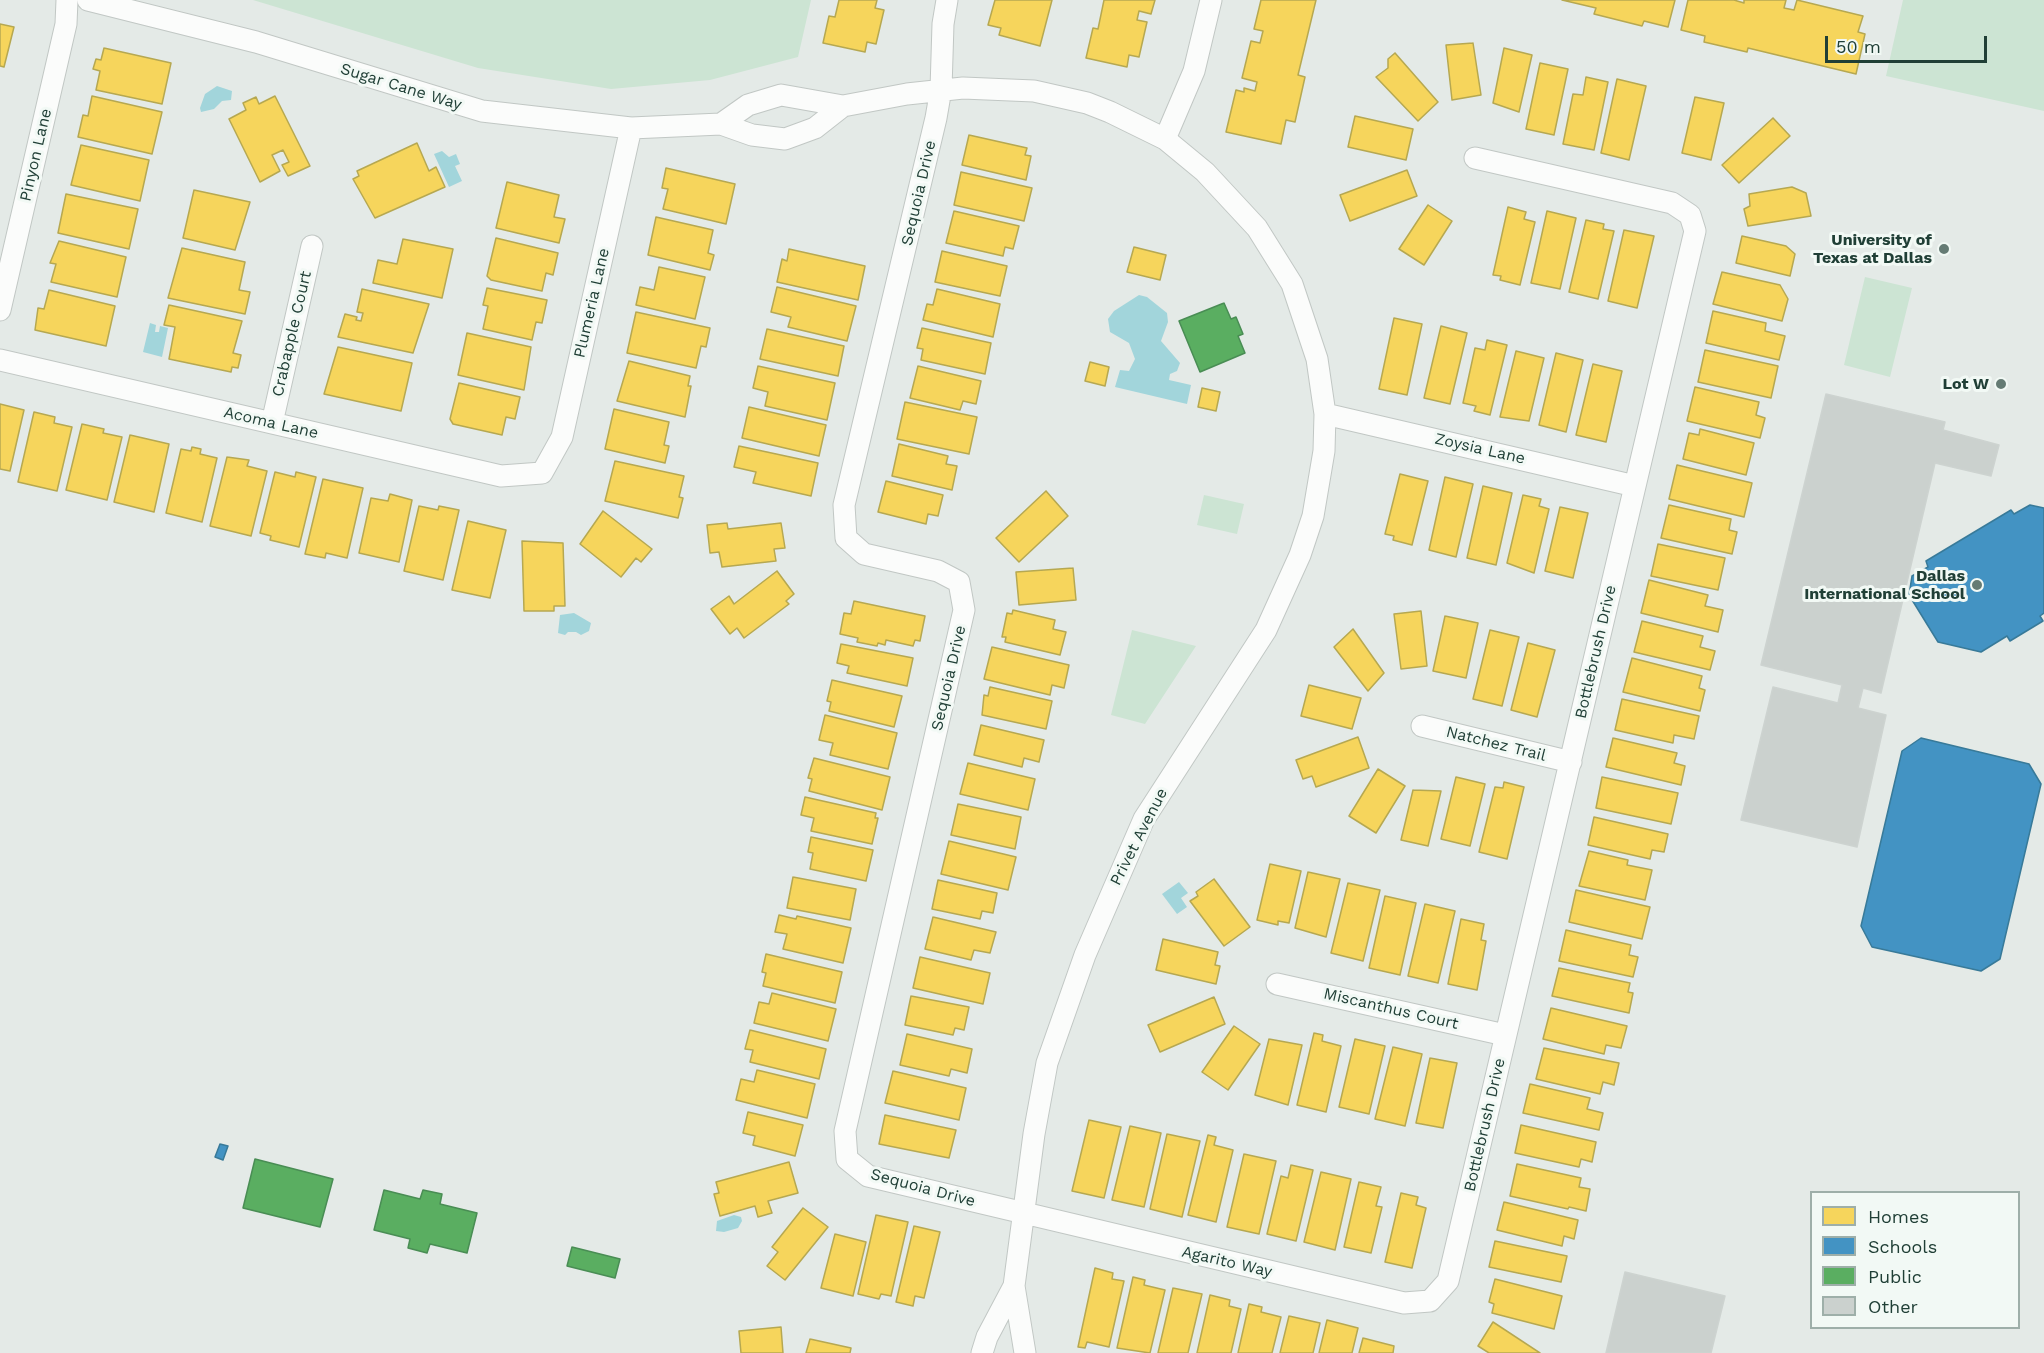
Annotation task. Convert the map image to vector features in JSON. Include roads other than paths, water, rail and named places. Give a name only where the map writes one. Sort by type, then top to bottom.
[{"type":"street","name":"Pinyon Lane","points":[[0,310],[66,24],[67,0]]},
{"type":"street","name":"Sugar Cane Way","points":[[88,0],[256,42],[482,111],[631,128],[721,124],[752,135],[784,139],[815,128],[843,105]]},
{"type":"street","points":[[941,89],[942,47],[947,0]]},
{"type":"street","points":[[1165,139],[1194,71],[1211,0]]},
{"type":"street","points":[[721,124],[748,105],[781,95],[843,105],[941,89],[1003,88],[1061,96],[1110,112],[1165,139],[1205,172],[1234,202],[1276,255],[1293,284],[1306,323],[1317,359],[1325,414]]},
{"type":"street","name":"Sequoia Drive","points":[[941,89],[915,210],[844,505],[846,538],[864,554],[938,571],[959,582],[964,610],[845,1131],[847,1159],[868,1176],[1025,1214]]},
{"type":"street","name":"Plumeria Lane","points":[[542,473],[562,437],[631,128]]},
{"type":"street","name":"Bottlebrush Drive","points":[[1430,1301],[1448,1281],[1695,231],[1690,215],[1672,203],[1475,158]]},
{"type":"street","name":"Crabapple Court","points":[[272,423],[312,246]]},
{"type":"street","name":"Acoma Lane","points":[[0,360],[501,476],[542,473]]},
{"type":"street","name":"Privet Avenue","points":[[1025,1353],[1014,1286],[1034,1134],[1047,1063],[1070,993],[1106,903],[1144,819],[1266,630],[1286,590],[1313,516],[1324,451],[1325,414]]},
{"type":"street","name":"Zoysia Lane","points":[[1325,414],[1635,486]]},
{"type":"street","name":"Natchez Trail","points":[[1422,726],[1571,762]]},
{"type":"street","name":"Miscanthus Court","points":[[1278,984],[1505,1035]]},
{"type":"street","name":"Agarito Way","points":[[1025,1214],[1404,1303],[1430,1301]]},
{"type":"street","name":"Privet Avenue","points":[[982,1353],[987,1337],[1014,1286]]},
{"type":"water","points":[[217,86],[232,91],[231,100],[222,101],[214,109],[201,112],[200,108],[205,94]]},
{"type":"water","points":[[442,151],[449,157],[456,154],[460,164],[455,166],[462,181],[449,187],[434,154]]},
{"type":"water","points":[[1139,295],[1147,297],[1167,313],[1168,322],[1161,341],[1180,363],[1177,371],[1170,374],[1169,380],[1191,385],[1187,404],[1115,387],[1120,370],[1129,371],[1135,359],[1129,343],[1110,332],[1108,319],[1114,311]]},
{"type":"water","points":[[150,323],[156,325],[155,332],[159,332],[160,326],[168,328],[162,357],[143,352]]},
{"type":"water","points":[[574,613],[591,623],[589,631],[581,635],[576,632],[568,632],[565,635],[558,633],[560,615]]},
{"type":"water","points":[[1179,882],[1188,893],[1181,898],[1187,907],[1177,914],[1162,894]]},
{"type":"water","points":[[734,1215],[741,1217],[742,1221],[738,1228],[724,1232],[716,1231],[717,1221]]},
{"type":"place","name":"University of Texas at Dallas","points":[[1944,249]]},
{"type":"place","name":"Lot W","points":[[2001,384]]},
{"type":"place","name":"Dallas International School","points":[[1977,585]]}]
